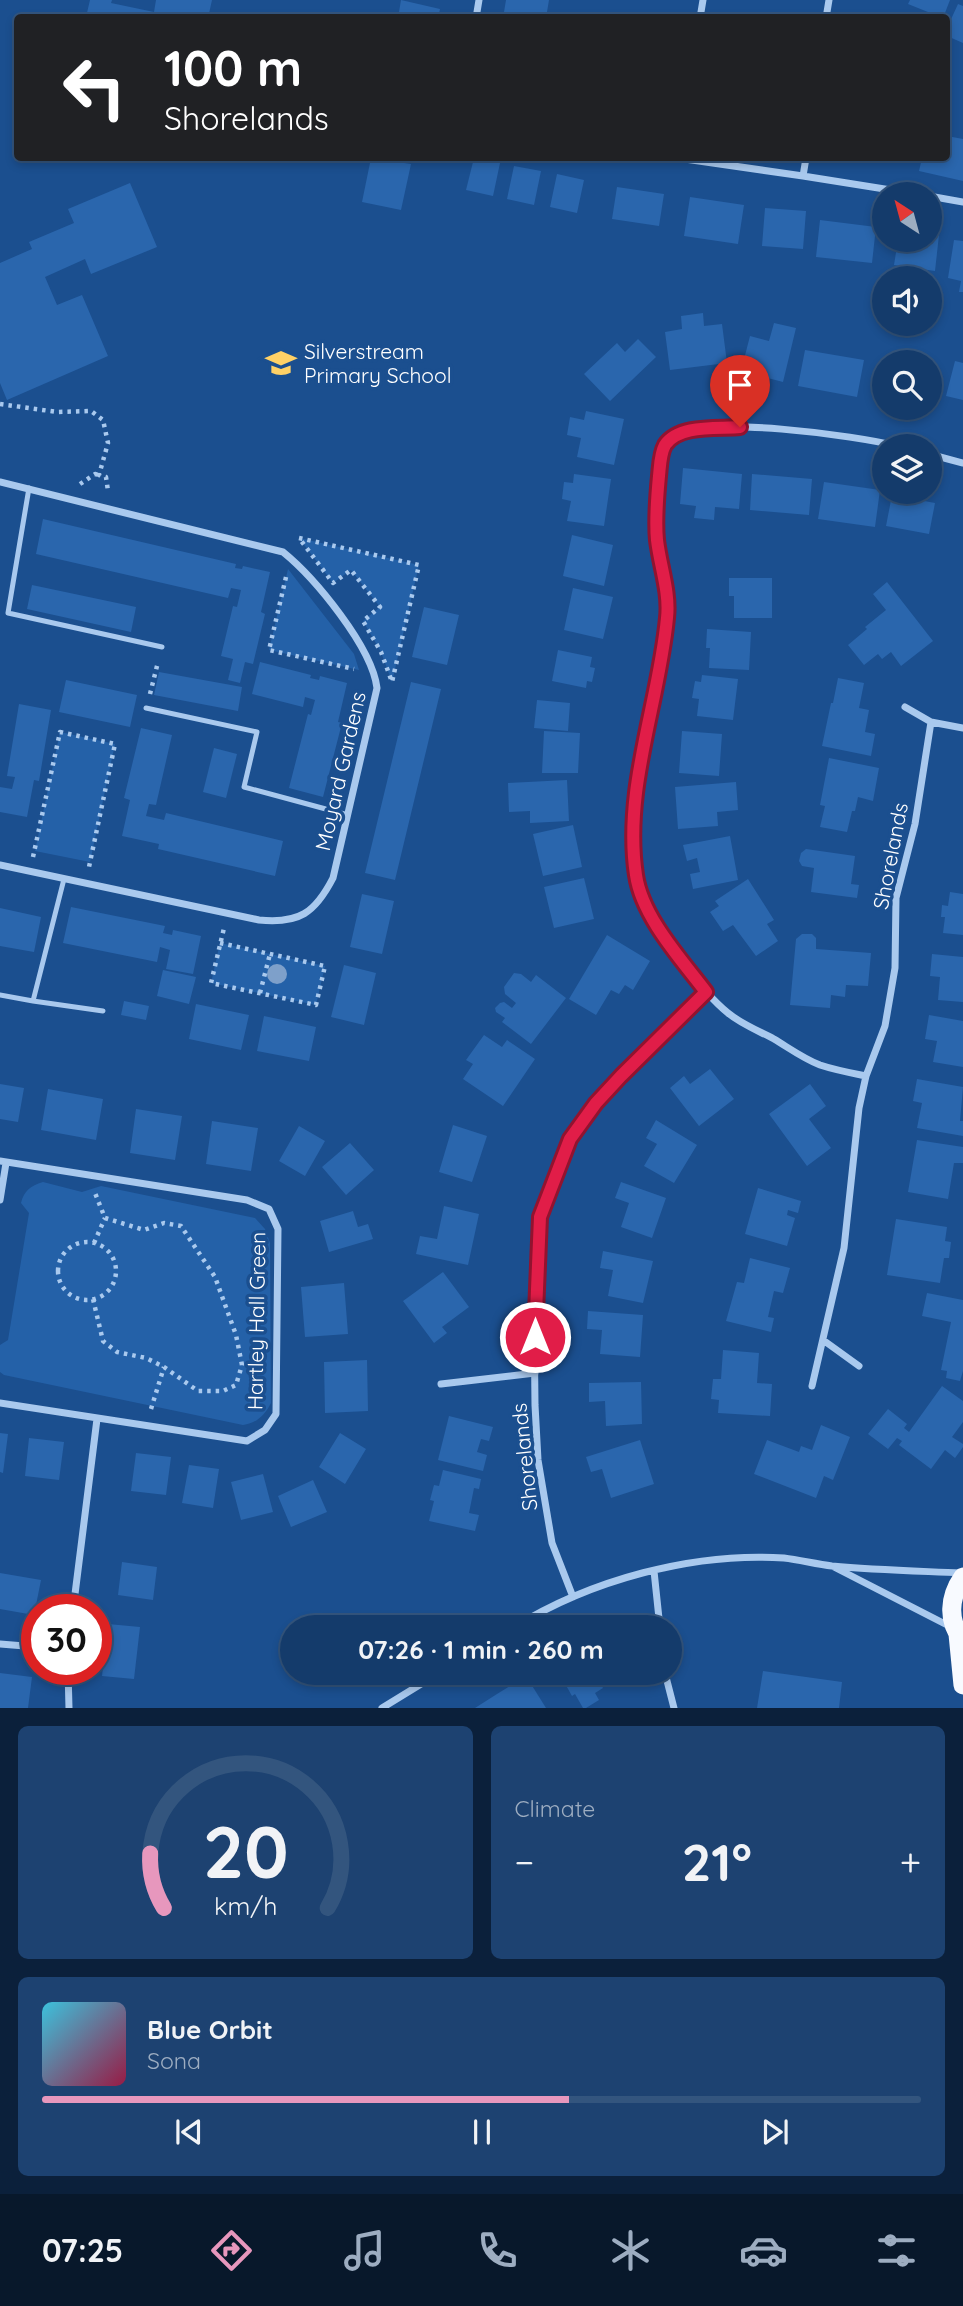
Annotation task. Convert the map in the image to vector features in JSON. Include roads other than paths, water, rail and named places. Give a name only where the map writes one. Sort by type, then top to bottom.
[{"type":"highway","points":[[963,1575],[951,1603],[952,1619],[959,1635],[963,1685]]},
{"type":"street","points":[[699,161],[872,187]]},
{"type":"street","points":[[803,176],[806,161]]},
{"type":"street","points":[[942,198],[963,202]]},
{"type":"street","points":[[866,1076],[819,1065],[729,1014],[706,992],[651,918],[641,898],[636,877],[633,827],[668,617],[656,514],[664,446],[674,436],[687,431],[740,427],[793,430],[872,440]]},
{"type":"street","points":[[942,457],[963,463]]},
{"type":"street","name":"Moyard Gardens","points":[[0,482],[283,552],[313,580],[360,644],[375,673],[377,688],[333,878],[321,902],[304,914],[280,922],[228,914],[0,865]]},
{"type":"street","points":[[905,707],[931,722],[963,728]]},
{"type":"street","name":"Shorelands","points":[[812,1386],[844,1248],[858,1115],[866,1076],[885,1026],[895,968],[896,898],[915,824],[931,722]]},
{"type":"street","name":"Shorelands","points":[[573,1597],[552,1543],[538,1460],[534,1305],[540,1217],[570,1139],[596,1103],[706,992]]},
{"type":"street","name":"Hartley Hall Green","points":[[0,1200],[3,1162],[247,1200],[269,1209],[278,1229],[276,1414],[265,1430],[247,1441],[0,1403]]},
{"type":"street","points":[[823,1340],[859,1366]]},
{"type":"street","points":[[441,1384],[536,1373]]},
{"type":"street","points":[[75,1594],[97,1419]]},
{"type":"street","points":[[538,1615],[573,1597],[616,1581],[654,1570],[730,1559],[785,1559],[830,1566],[963,1575]]},
{"type":"street","points":[[830,1566],[959,1635]]},
{"type":"street","points":[[654,1570],[659,1615]]},
{"type":"street","points":[[0,1644],[21,1646]]},
{"type":"street","points":[[68,1685],[69,1707]]},
{"type":"street","points":[[382,1707],[419,1685]]},
{"type":"street","points":[[669,1685],[674,1707]]},
{"type":"lane","points":[[29,488],[8,613],[162,647]]},
{"type":"lane","points":[[146,708],[257,732],[244,786],[348,815]]},
{"type":"lane","points":[[33,1001],[64,879]]},
{"type":"lane","points":[[0,995],[103,1011]]},
{"type":"place","name":"Silverstream Primary School","points":[[281,363]]}]
